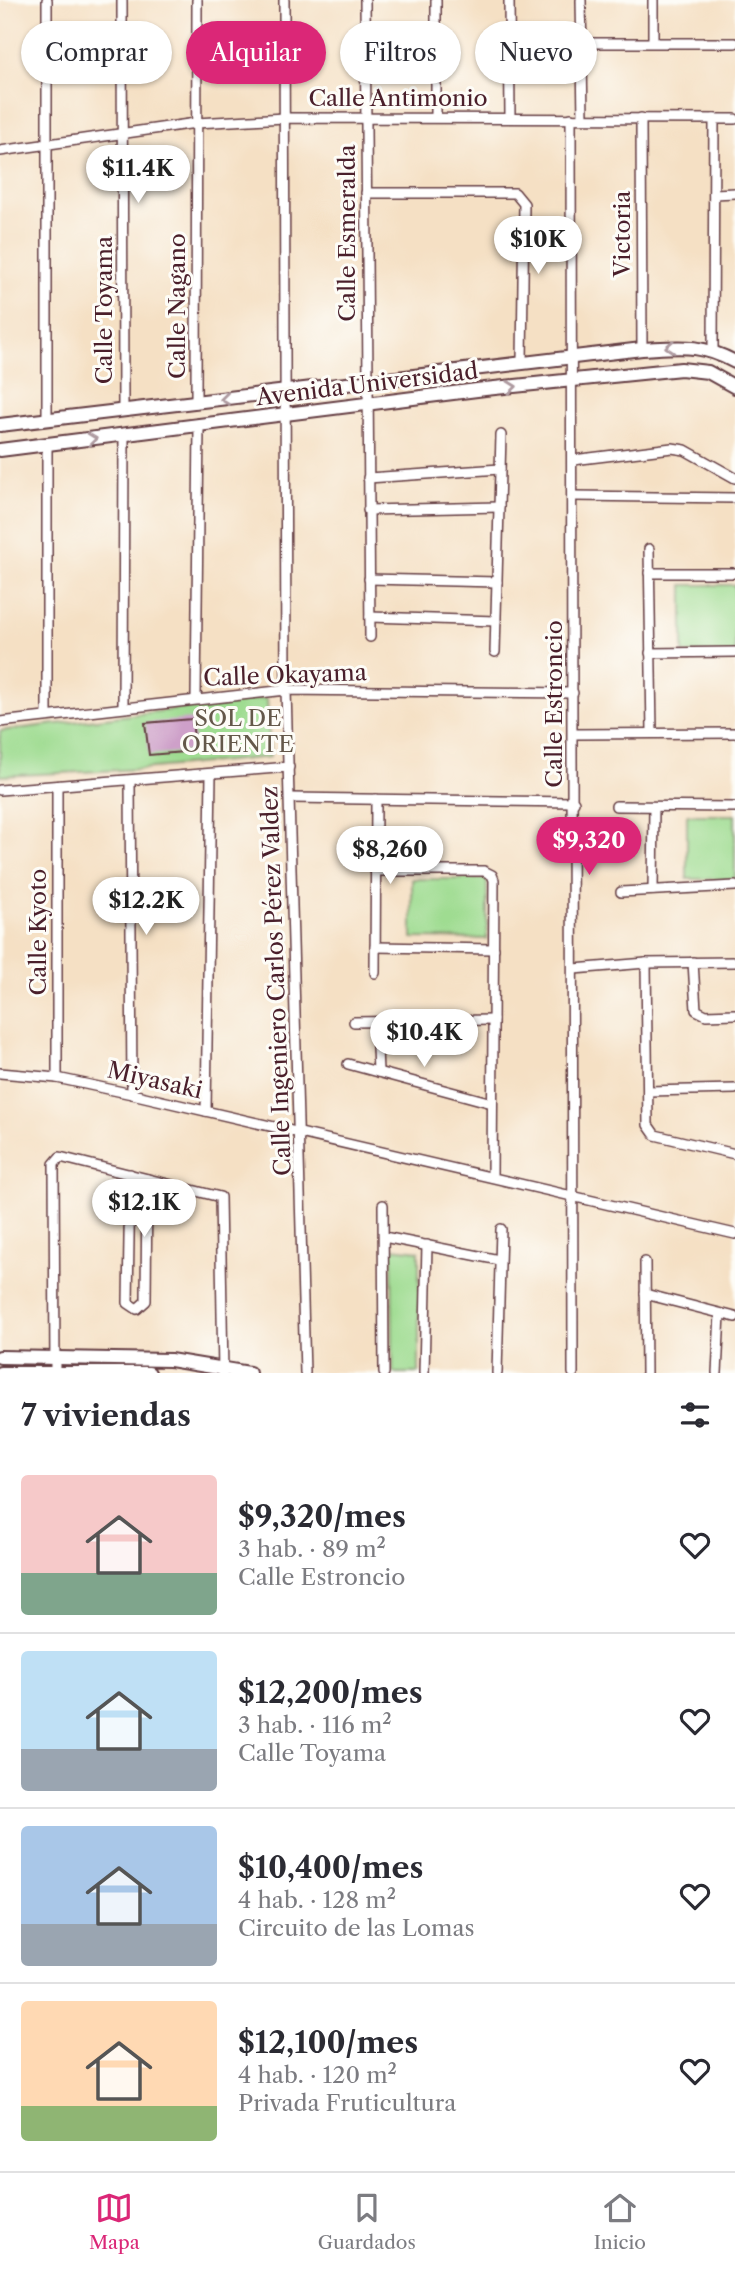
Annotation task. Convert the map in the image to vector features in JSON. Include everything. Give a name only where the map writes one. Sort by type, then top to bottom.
[{"type":"main road","name":"Avenida Universidad","points":[[0,425],[642,349],[698,346],[713,350],[735,362]]},
{"type":"main road","name":"Avenida Universidad","points":[[0,450],[366,404],[693,368],[708,372],[735,387]]},
{"type":"main road","points":[[0,1357],[170,1360],[249,1373]]},
{"type":"main road","points":[[0,1373],[149,1373]]},
{"type":"street","points":[[47,0],[47,419]]},
{"type":"street","name":"Calle Toyama","points":[[122,0],[123,411]]},
{"type":"street","name":"Calle Nagano","points":[[196,403],[197,0]]},
{"type":"street","name":"Calle Ingeniero Carlos Pérez Valdez","points":[[284,0],[286,690],[305,1373]]},
{"type":"street","name":"Calle Esmeralda","points":[[365,0],[366,404],[370,637]]},
{"type":"street","points":[[436,0],[436,117]]},
{"type":"street","points":[[509,0],[510,118]]},
{"type":"street","points":[[581,0],[581,21]]},
{"type":"street","points":[[653,0],[653,42]]},
{"type":"street","points":[[597,43],[735,43]]},
{"type":"street","points":[[583,84],[583,118]]},
{"type":"street","name":"Calle Antimonio","points":[[0,151],[196,123],[284,118],[365,116],[735,119]]},
{"type":"street","name":"Calle Estroncio","points":[[571,118],[573,1373]]},
{"type":"street","name":"Victoria","points":[[641,118],[642,349]]},
{"type":"street","points":[[713,350],[714,119]]},
{"type":"street","points":[[366,193],[515,193],[521,197],[524,204],[522,362]]},
{"type":"street","points":[[714,194],[735,193]]},
{"type":"street","points":[[196,698],[199,427]]},
{"type":"street","points":[[123,706],[124,435]]},
{"type":"street","points":[[495,652],[501,435]]},
{"type":"street","points":[[47,444],[47,716]]},
{"type":"street","points":[[573,460],[672,448],[685,450],[735,478]]},
{"type":"street","points":[[368,478],[500,469]]},
{"type":"street","points":[[573,496],[735,498]]},
{"type":"street","points":[[368,510],[499,507]]},
{"type":"street","points":[[649,550],[652,732]]},
{"type":"street","points":[[649,573],[735,573]]},
{"type":"street","points":[[369,579],[497,582]]},
{"type":"street","points":[[370,617],[496,621]]},
{"type":"street","points":[[650,653],[735,652]]},
{"type":"street","name":"Calle Okayama","points":[[0,722],[123,706],[286,690],[573,693]]},
{"type":"street","points":[[573,734],[735,733]]},
{"type":"street","points":[[0,790],[289,767]]},
{"type":"street","points":[[206,1111],[211,774]]},
{"type":"street","points":[[130,781],[132,1094]]},
{"type":"street","name":"Calle Kyoto","points":[[57,786],[57,1078]]},
{"type":"street","points":[[291,798],[574,802]]},
{"type":"street","points":[[375,973],[376,799]]},
{"type":"street","points":[[616,806],[735,807]]},
{"type":"street","points":[[653,890],[654,807]]},
{"type":"street","points":[[375,871],[484,871],[492,874],[492,1177]]},
{"type":"street","points":[[621,892],[735,886]]},
{"type":"street","points":[[375,947],[494,949]]},
{"type":"street","points":[[693,962],[696,1010],[706,1015],[735,1014]]},
{"type":"street","points":[[574,970],[646,963],[735,962]]},
{"type":"street","points":[[646,963],[648,1125],[655,1135],[735,1154]]},
{"type":"street","points":[[354,1022],[493,1020]]},
{"type":"street","points":[[376,1022],[378,1072]]},
{"type":"street","points":[[348,1064],[492,1103]]},
{"type":"street","name":"Miyasaki","points":[[0,1073],[57,1078],[132,1094],[735,1234]]},
{"type":"street","points":[[648,1091],[735,1089]]},
{"type":"street","points":[[55,1372],[54,1164],[57,1158],[64,1157],[220,1197],[223,1370]]},
{"type":"street","points":[[130,1174],[128,1303],[137,1310],[146,1301],[147,1179]]},
{"type":"street","points":[[383,1205],[384,1373]]},
{"type":"street","points":[[497,1373],[501,1229]]},
{"type":"street","points":[[384,1237],[499,1260]]},
{"type":"street","points":[[424,1373],[427,1245]]},
{"type":"street","points":[[645,1262],[646,1373]]},
{"type":"street","points":[[645,1294],[735,1317]]},
{"type":"street","points":[[717,1373],[720,1314]]},
{"type":"green space","points":[[683,585],[735,585],[735,654],[683,653]]},
{"type":"green space","name":"SOL DE ORIENTE","points":[[267,698],[270,757],[142,769],[0,776],[0,731]]},
{"type":"green space","points":[[687,815],[735,815],[735,879],[687,879]]},
{"type":"green space","points":[[412,879],[487,879],[487,939],[412,938]]},
{"type":"green space","points":[[392,1248],[419,1251],[419,1373],[393,1373]]},
{"type":"building","points":[[192,719],[195,751],[149,755],[145,723]]}]
